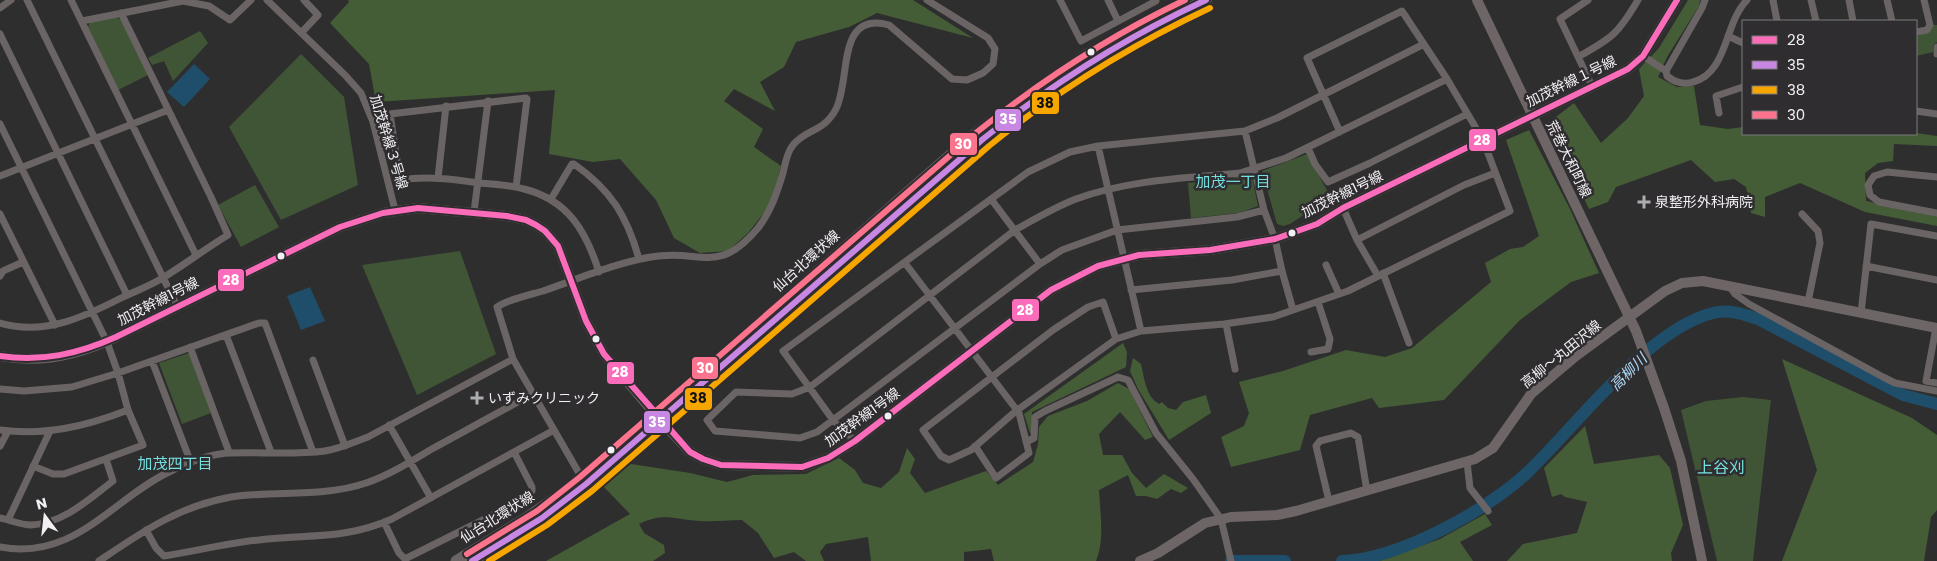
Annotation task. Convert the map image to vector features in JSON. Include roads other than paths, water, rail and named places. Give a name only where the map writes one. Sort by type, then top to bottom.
[{"type":"main road","name":"仙台北環状線","points":[[472,561],[542,518],[656,417],[862,245],[982,139],[1027,104],[1066,78],[1192,2],[1206,0]]},
{"type":"main road","name":"仙台北環状線","points":[[456,561],[583,480]]},
{"type":"street","points":[[0,8],[11,0]]},
{"type":"street","points":[[27,0],[176,306]]},
{"type":"street","points":[[71,0],[196,255]]},
{"type":"street","points":[[82,21],[183,1],[209,6],[230,20],[251,0]]},
{"type":"street","name":"加茂幹線３号線","points":[[267,0],[356,86],[366,100],[396,210]]},
{"type":"street","points":[[302,32],[318,15],[304,0]]},
{"type":"street","points":[[583,480],[513,359],[497,307],[639,259],[663,255],[714,258],[735,250],[750,237],[772,205],[793,144],[822,126],[835,111],[841,95],[850,41],[856,31],[865,24],[878,22],[889,25],[952,79],[967,80],[983,74],[993,64],[995,49],[988,38],[927,0]]},
{"type":"street","points":[[1060,0],[1081,41],[1156,0]]},
{"type":"street","points":[[1108,0],[1118,21]]},
{"type":"street","name":"荒巻大和町線","points":[[1477,0],[1630,316],[1648,360],[1681,461],[1702,561]]},
{"type":"street","points":[[1588,0],[1560,18],[1592,86]]},
{"type":"street","points":[[1578,57],[1606,41],[1618,31],[1638,0]]},
{"type":"street","name":"加茂幹線１号線","points":[[1504,129],[1628,69],[1643,56],[1677,0]]},
{"type":"street","points":[[1666,71],[1705,0]]},
{"type":"street","points":[[1643,56],[1666,71],[1667,76],[1682,83],[1689,83],[1704,78],[1714,68],[1743,4],[1747,0]]},
{"type":"street","points":[[1773,0],[1777,20]]},
{"type":"street","points":[[1811,0],[1816,20]]},
{"type":"street","points":[[1848,0],[1853,20]]},
{"type":"street","points":[[1888,0],[1892,20]]},
{"type":"street","points":[[1917,32],[1927,30],[1930,26],[1924,0]]},
{"type":"street","points":[[1116,339],[1103,302],[1088,307],[1065,322],[923,430],[941,456],[949,460],[975,446],[1016,410],[1048,390],[1116,339],[1141,331],[1226,324],[1273,317],[1339,294],[1510,211],[1484,140],[1448,79],[1402,11],[1307,58],[1340,132]]},
{"type":"street","points":[[0,323],[28,327],[55,325],[92,313],[163,278],[228,233],[121,13]]},
{"type":"street","points":[[0,34],[127,295]]},
{"type":"street","points":[[1728,36],[1742,43]]},
{"type":"street","points":[[855,442],[833,420],[783,351],[1028,172],[1070,152],[1098,146],[1245,131],[1277,118],[1424,44]]},
{"type":"street","points":[[1937,47],[1937,54]]},
{"type":"street","points":[[1264,210],[1237,217],[1117,230],[1062,250],[1040,264],[817,432],[800,438],[715,431],[707,420],[736,392],[792,394],[810,387],[1015,230],[1048,211],[1077,199],[1107,190],[1151,182],[1240,173],[1255,169],[1308,148],[1448,79]]},
{"type":"street","points":[[1719,113],[1716,96],[1742,87]]},
{"type":"street","points":[[516,187],[526,98],[390,114],[398,178],[438,178],[516,187],[550,199],[579,226],[592,249],[599,272]]},
{"type":"street","points":[[474,212],[488,101]]},
{"type":"street","points":[[438,178],[446,106]]},
{"type":"street","points":[[0,176],[168,110]]},
{"type":"street","points":[[1917,111],[1937,114]]},
{"type":"street","points":[[1308,148],[1328,182],[1467,114]]},
{"type":"street","points":[[0,124],[107,342],[128,410],[143,446],[64,474],[53,474],[32,466]]},
{"type":"street","name":"加茂幹線1号線","points":[[0,356],[30,359],[52,358],[75,354],[107,342],[176,306],[340,227],[365,218],[396,210],[432,208],[474,212],[517,218],[536,225],[545,231],[558,246],[586,321],[598,344],[614,367],[656,417],[690,452],[720,465],[802,467],[828,458],[855,442],[894,410],[974,352],[1051,290],[1098,266],[1139,255],[1210,250],[1275,239],[1318,224],[1343,208],[1504,129]]},
{"type":"street","points":[[1245,131],[1264,210],[1275,239],[1282,271],[1294,310]]},
{"type":"street","points":[[1098,146],[1141,331]]},
{"type":"street","points":[[550,199],[572,164],[574,164],[596,181],[618,206],[630,231],[639,259]]},
{"type":"street","points":[[1937,177],[1894,172],[1880,173],[1874,176],[1868,185],[1870,195],[1879,202],[1937,213]]},
{"type":"street","points":[[1357,240],[1464,185],[1495,173]]},
{"type":"street","points":[[991,199],[1040,264]]},
{"type":"street","points":[[1343,208],[1357,240],[1380,275],[1410,342]]},
{"type":"street","points":[[0,214],[3,227],[24,262],[55,325]]},
{"type":"street","points":[[1802,214],[1818,231],[1820,242],[1808,302]]},
{"type":"street","points":[[1861,313],[1871,224],[1937,236]]},
{"type":"street","points":[[0,276],[3,271],[24,262]]},
{"type":"street","points":[[905,263],[956,327],[1019,414],[1029,453],[996,478],[975,446]]},
{"type":"street","points":[[1326,265],[1339,294]]},
{"type":"street","points":[[1866,266],[1937,280]]},
{"type":"street","points":[[1132,290],[1171,284],[1232,280],[1282,271]]},
{"type":"street","name":"高柳～丸田沢線","points":[[1140,561],[1158,553],[1205,523],[1221,519],[1277,515],[1467,462],[1493,448],[1531,394],[1576,356],[1664,291],[1682,283],[1703,281],[1936,328]]},
{"type":"street","points":[[1730,286],[1735,294],[1749,304],[1883,377],[1895,383],[1937,391]]},
{"type":"street","points":[[1311,352],[1328,348],[1330,339],[1318,302]]},
{"type":"street","points":[[0,389],[24,391],[72,387],[259,324],[265,324],[313,452]]},
{"type":"street","points":[[1226,324],[1235,369]]},
{"type":"street","points":[[1936,328],[1926,381],[1937,383]]},
{"type":"street","points":[[226,335],[271,452]]},
{"type":"street","points":[[190,347],[229,452]]},
{"type":"street","points":[[0,547],[34,550],[57,546],[77,538],[149,484],[168,472],[191,463],[229,452],[313,452],[345,446],[368,437],[513,359]]},
{"type":"street","points":[[313,360],[345,446]]},
{"type":"street","points":[[152,361],[191,463]]},
{"type":"street","points":[[1026,442],[1034,438],[1035,417],[1118,377],[1128,380],[1156,433],[1193,479],[1221,519],[1231,561]]},
{"type":"street","points":[[99,561],[161,520],[200,504],[232,497],[334,491],[366,483],[533,394]]},
{"type":"street","points":[[0,430],[50,432],[87,424],[128,410]]},
{"type":"street","points":[[389,426],[431,498]]},
{"type":"street","points":[[146,530],[156,548],[164,556],[260,540],[348,534],[384,522],[554,430]]},
{"type":"street","points":[[0,446],[8,431]]},
{"type":"street","points":[[50,432],[4,519],[30,525],[56,520],[70,513],[113,481],[106,460]]},
{"type":"street","points":[[1329,501],[1316,446],[1320,441],[1351,433],[1358,437],[1367,490]]},
{"type":"street","points":[[384,522],[399,553],[405,559],[495,514],[532,491],[532,487],[514,452]]},
{"type":"street","points":[[1467,462],[1470,488],[1488,511]]},
{"type":"water","points":[[194,64],[210,79],[184,107],[167,92]]},
{"type":"water","points":[[310,287],[325,321],[301,330],[287,296]]},
{"type":"waterway","name":"高柳川","points":[[1342,561],[1389,552],[1415,542],[1466,517],[1489,502],[1528,472],[1614,381],[1639,358],[1688,322],[1713,313],[1730,312],[1758,319],[1903,395],[1937,404]]},
{"type":"waterway","name":"高柳川","points":[[1231,561],[1285,561]]},
{"type":"place","name":"泉整形外科病院","points":[[1644,202]]},
{"type":"place","name":"いずみクリニック","points":[[477,398]]},
{"type":"district","name":"加茂一丁目","points":[[1233,181]]},
{"type":"district","name":"加茂四丁目","points":[[175,463]]},
{"type":"district","name":"上谷刈","points":[[1721,467]]}]
